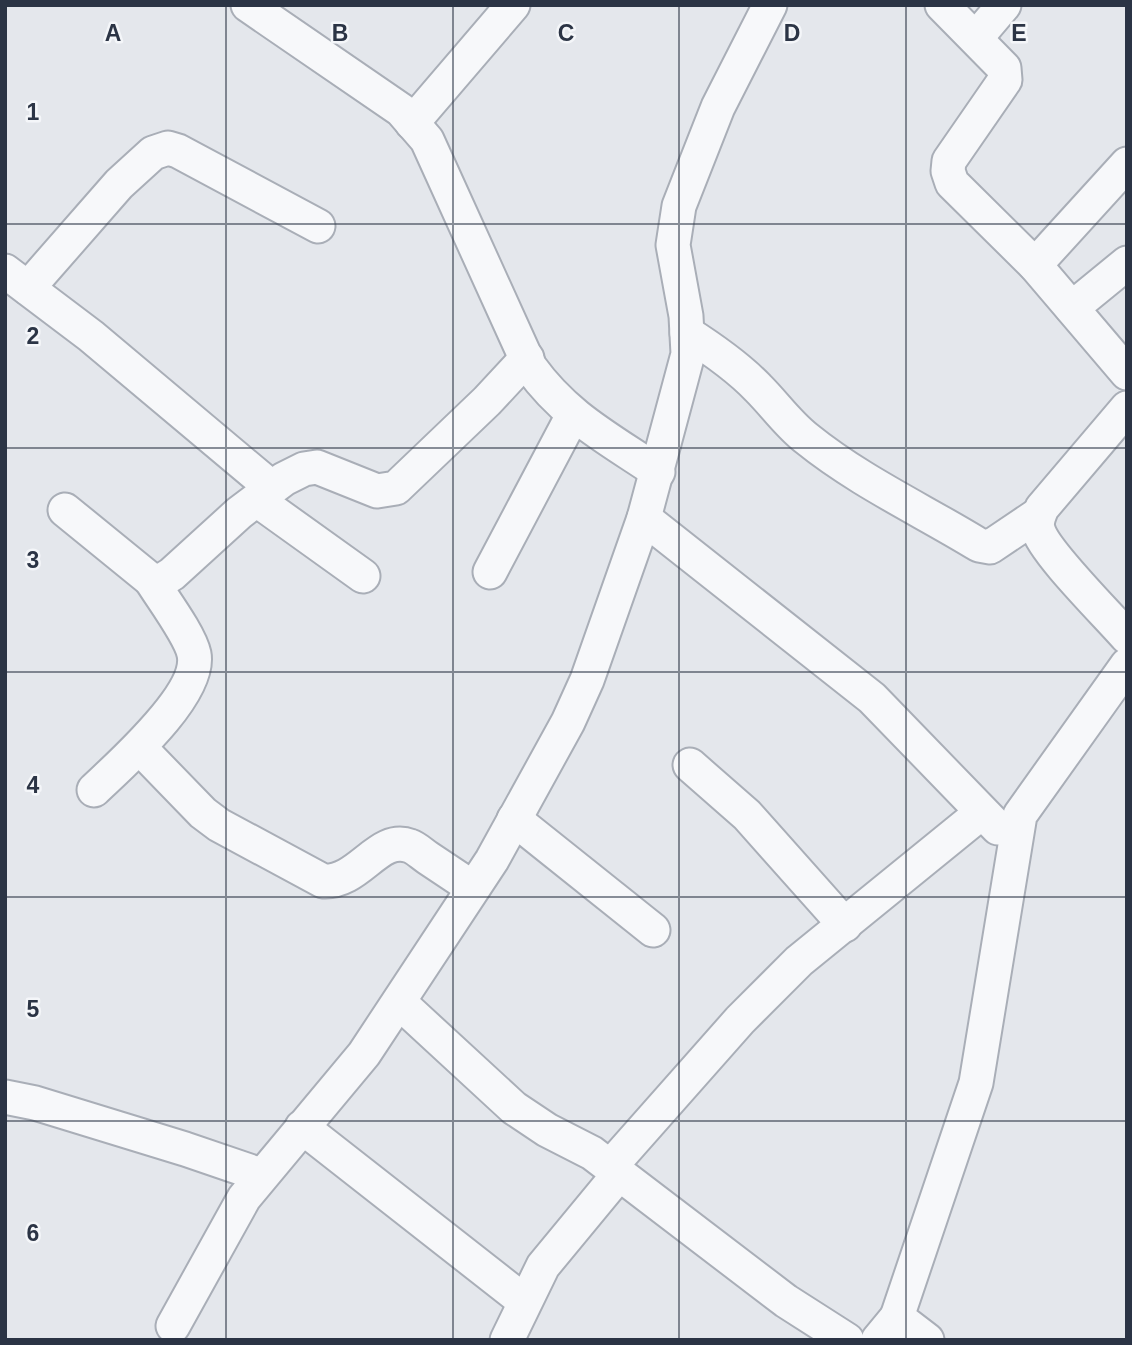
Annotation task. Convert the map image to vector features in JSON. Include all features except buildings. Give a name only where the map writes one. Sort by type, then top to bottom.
[{"type":"street","points":[[247,5],[401,110],[427,141],[527,358],[548,391],[573,415],[658,472]]},
{"type":"street","points":[[412,123],[513,5]]},
{"type":"street","points":[[173,1326],[244,1198],[364,1054],[473,888],[568,722],[587,680],[644,518],[688,354],[686,316],[673,245],[679,206],[718,107],[770,5]]},
{"type":"street","points":[[942,5],[1004,68],[1005,80],[949,161],[948,171],[952,183],[1035,265],[1127,373]]},
{"type":"street","points":[[976,38],[1004,5]]},
{"type":"street","points":[[318,226],[178,151],[167,148],[153,153],[17,279],[91,336],[265,494],[363,576]]},
{"type":"street","points":[[1035,265],[1127,164]]},
{"type":"street","points":[[1072,308],[1127,263]]},
{"type":"street","points":[[687,333],[745,375],[807,439],[851,470],[979,545],[990,547],[1040,514]]},
{"type":"street","points":[[151,580],[160,581],[172,574],[265,494],[304,469],[317,467],[377,491],[396,488],[487,401],[527,358]]},
{"type":"street","points":[[1127,408],[1042,508],[1037,521],[1039,533],[1051,551],[1127,637]]},
{"type":"street","points":[[490,572],[573,415]]},
{"type":"street","points":[[65,510],[151,580],[195,656],[184,690],[156,731],[94,790]]},
{"type":"street","points":[[644,518],[872,698],[1015,844]]},
{"type":"street","points":[[927,1340],[887,1328],[976,1083],[1020,815],[1127,666]]},
{"type":"street","points":[[139,747],[203,813],[219,825],[323,881],[334,882],[345,878],[383,849],[394,844],[409,846],[473,888]]},
{"type":"street","points":[[690,765],[747,815],[845,925]]},
{"type":"street","points":[[507,1340],[543,1266],[615,1170],[740,1020],[799,961],[982,813]]},
{"type":"street","points":[[514,819],[653,930]]},
{"type":"street","points":[[399,1002],[514,1108],[547,1130],[592,1153],[786,1301],[847,1340]]},
{"type":"street","points":[[5,1097],[35,1103],[261,1175]]},
{"type":"street","points":[[302,1127],[524,1301]]}]
